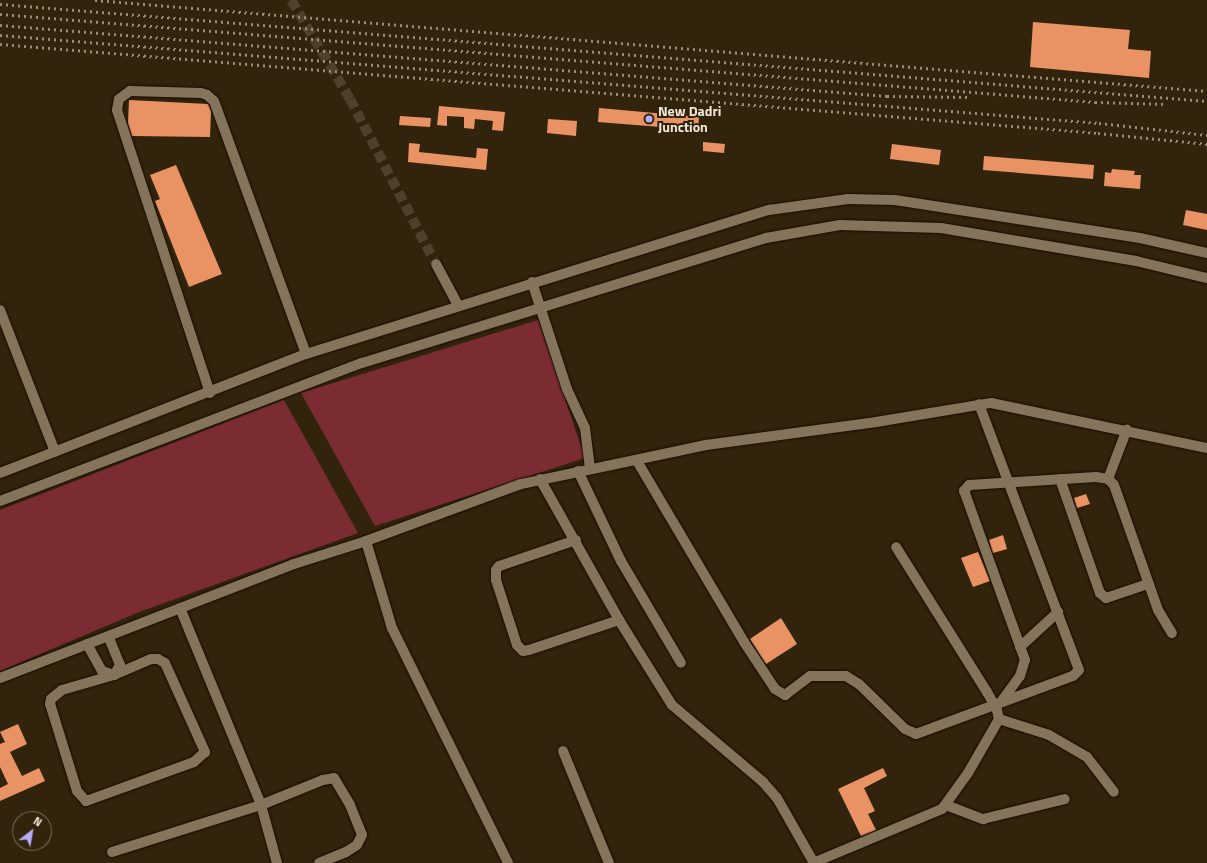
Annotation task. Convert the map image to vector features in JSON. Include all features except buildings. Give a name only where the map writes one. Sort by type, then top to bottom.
[{"type":"street","points":[[210,393],[117,110],[119,98],[130,91],[200,94],[207,95],[214,101],[306,354]]},
{"type":"street","points":[[0,473],[210,393],[306,354],[458,305],[769,210],[848,199],[895,200],[956,208],[1140,238],[1207,253]]},
{"type":"street","points":[[0,501],[362,363],[766,238],[840,225],[941,228],[1136,261],[1207,278]]},
{"type":"street","points":[[436,264],[458,305]]},
{"type":"street","points":[[532,282],[539,308],[567,389],[586,428],[590,468]]},
{"type":"street","points":[[0,310],[55,452]]},
{"type":"street","points":[[637,461],[744,642],[770,682],[780,693],[790,692],[810,676],[846,676],[859,684],[905,729],[916,734],[1077,673],[1079,664],[979,404]]},
{"type":"street","points":[[0,678],[294,564],[366,542],[540,479],[590,468],[637,461],[706,445],[876,422],[979,404],[1002,404],[1127,429],[1207,448]]},
{"type":"street","points":[[1108,478],[1127,429]]},
{"type":"street","points":[[578,471],[622,561],[681,662]]},
{"type":"street","points":[[998,703],[1023,670],[1025,660],[964,491],[969,485],[1096,477],[1108,478],[1114,485],[1161,617],[1172,633]]},
{"type":"street","points":[[540,479],[576,540],[619,620],[672,705],[763,782],[777,798],[814,863],[937,812],[946,805],[968,773],[999,718],[998,703],[896,547]]},
{"type":"street","points":[[1060,479],[1100,593],[1106,598],[1148,584]]},
{"type":"street","points":[[576,540],[499,566],[496,570],[496,580],[517,645],[520,649],[529,650],[619,620]]},
{"type":"street","points":[[366,542],[392,628],[508,863]]},
{"type":"street","points":[[180,608],[261,805],[277,863]]},
{"type":"street","points":[[1020,647],[1058,612]]},
{"type":"street","points":[[87,644],[102,671],[114,674],[151,659],[158,659],[166,663],[205,752],[194,762],[86,801],[77,791],[50,704],[51,700],[62,690],[114,674],[120,665],[108,636]]},
{"type":"street","points":[[999,718],[1049,735],[1087,757],[1114,792]]},
{"type":"street","points":[[563,751],[610,863]]},
{"type":"street","points":[[112,852],[261,805],[329,778],[337,780],[362,830],[361,840],[346,852],[318,863]]},
{"type":"street","points":[[946,805],[983,819],[1065,799]]},
{"type":"shaded area","points":[[538,320],[585,458],[375,526],[301,393]]},
{"type":"shaded area","points":[[284,400],[358,533],[139,612],[0,671],[0,510]]},
{"type":"tunnel","points":[[291,0],[350,99],[436,264]]},
{"type":"railway","points":[[95,0],[1207,91]]},
{"type":"railway","points":[[0,4],[1207,101]]},
{"type":"railway","points":[[0,14],[1095,102],[1166,104]]},
{"type":"railway","points":[[0,25],[887,96],[971,97]]},
{"type":"railway","points":[[0,35],[1099,123],[1207,135]]},
{"type":"railway","points":[[0,44],[1098,133],[1207,144]]},
{"type":"place","name":"New Dadri Junction","points":[[649,119]]}]
